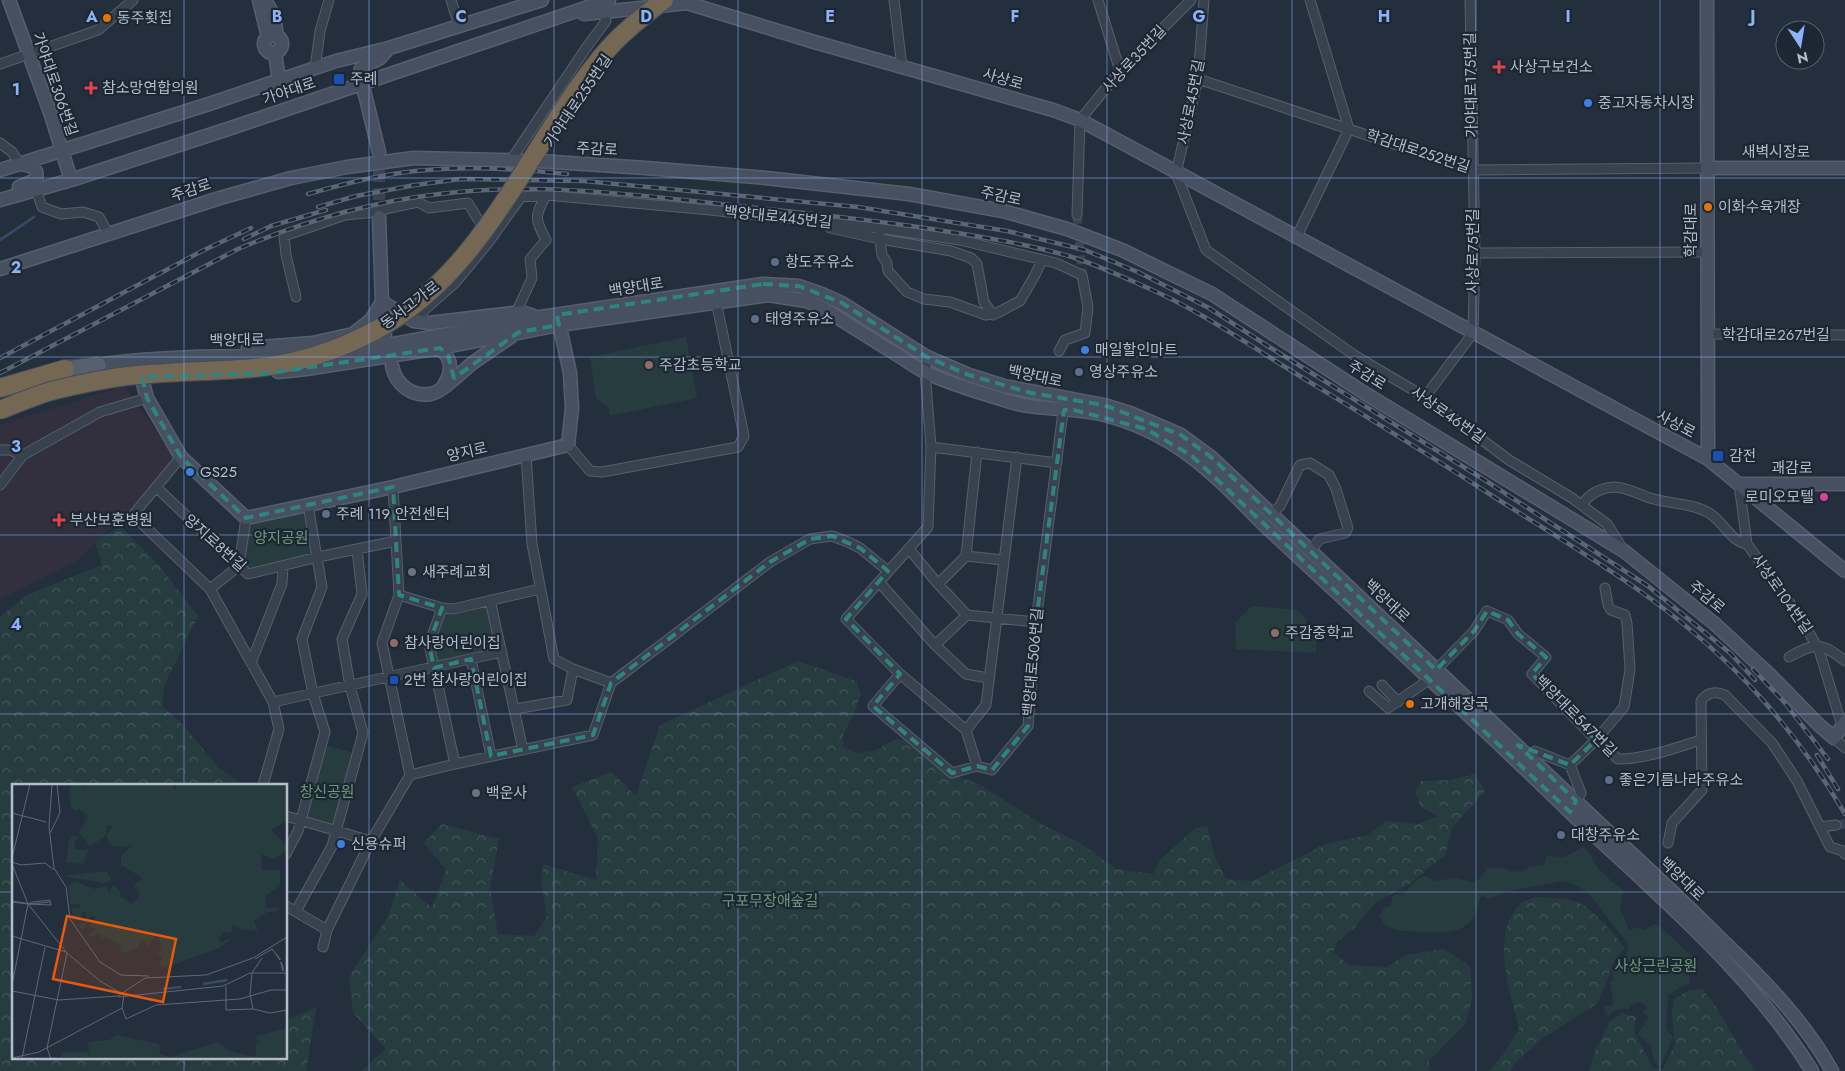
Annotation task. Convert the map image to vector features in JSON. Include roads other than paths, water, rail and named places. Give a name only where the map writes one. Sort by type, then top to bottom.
[{"type":"highway","name":"동서고가로","points":[[0,401],[54,382],[114,370],[156,364],[261,359],[305,350],[333,341],[373,323],[415,293],[452,258],[477,228],[544,125],[598,47],[621,24],[660,2]]},
{"type":"highway","name":"동서고가로","points":[[0,411],[54,390],[120,378],[169,372],[255,368],[290,362],[345,345],[392,321],[414,306],[459,263],[484,232],[550,128],[602,55],[638,20],[660,2]]},
{"type":"highway","points":[[0,388],[65,369]]},
{"type":"highway","points":[[0,418],[66,394]]},
{"type":"main road","name":"가야대로306번길","points":[[9,0],[51,115],[71,180]]},
{"type":"main road","points":[[259,0],[273,37],[281,44],[280,49],[275,52],[279,81]]},
{"type":"main road","points":[[265,0],[274,16],[273,37]]},
{"type":"main road","name":"가야대로","points":[[0,170],[315,68],[389,48],[542,0]]},
{"type":"main road","name":"가야대로","points":[[2,199],[71,180],[231,128],[608,0]]},
{"type":"main road","name":"학감대로","points":[[1706,0],[1708,459]]},
{"type":"main road","points":[[561,16],[603,12],[660,2],[688,2]]},
{"type":"main road","name":"사상로","points":[[688,2],[902,67],[1053,110],[1080,120],[1708,459],[1845,571]]},
{"type":"main road","points":[[379,152],[360,74],[361,68],[380,58],[389,48]]},
{"type":"main road","name":"주감로","points":[[0,269],[220,198],[291,178],[347,167],[414,158],[511,160],[646,168],[766,178],[909,194],[1003,212],[1067,229],[1122,250],[1212,294],[1366,394],[1624,551],[1714,624],[1772,677],[1834,738]]},
{"type":"main road","points":[[2,199],[10,191],[36,180],[36,169],[30,165],[20,164]]},
{"type":"main road","name":"새벽시장로","points":[[1707,168],[1845,168]]},
{"type":"main road","points":[[379,217],[385,336]]},
{"type":"main road","name":"백양대로","points":[[0,411],[66,390],[102,382],[142,377],[232,375],[288,371],[440,348],[518,332],[558,320],[763,284],[799,286],[822,294],[842,303],[927,357],[969,375],[1140,427],[1166,438],[1192,456],[1226,486],[1262,523],[1433,675],[1760,977],[1808,1034],[1832,1071]]},
{"type":"main road","name":"백양대로","points":[[0,396],[58,374],[98,365],[141,360],[235,355],[298,357],[372,348],[541,318],[558,320],[768,295],[807,301],[837,317],[925,372],[1007,402],[1104,405],[1130,413],[1181,435],[1211,457],[1310,551],[1433,675],[1529,756],[1573,806],[1727,963],[1776,1018],[1812,1071]]},
{"type":"main road","points":[[382,302],[414,321],[425,322],[522,312],[541,318]]},
{"type":"main road","points":[[246,518],[181,457],[147,398],[142,377],[141,360],[166,350],[266,347],[313,343],[353,334],[371,320],[382,302]]},
{"type":"main road","points":[[558,320],[570,373],[572,408],[568,445]]},
{"type":"main road","points":[[392,366],[398,381],[407,390],[432,394],[441,390],[486,354],[518,332]]},
{"type":"main road","points":[[440,348],[448,355],[451,367],[450,376],[441,390]]},
{"type":"main road","points":[[65,369],[98,365]]},
{"type":"main road","points":[[66,394],[102,382]]},
{"type":"main road","name":"양지로","points":[[246,518],[393,487],[568,445]]},
{"type":"main road","name":"괘감로","points":[[1739,484],[1845,484]]},
{"type":"main road","points":[[1834,738],[1843,724]]},
{"type":"street","points":[[0,64],[98,30],[133,0]]},
{"type":"street","points":[[315,68],[320,31],[329,0]]},
{"type":"street","points":[[451,0],[459,26]]},
{"type":"street","points":[[894,0],[902,67]]},
{"type":"street","points":[[1098,0],[1120,71]]},
{"type":"street","name":"사상로35번길","points":[[1080,120],[1120,71],[1191,0]]},
{"type":"street","name":"사상로45번길","points":[[1176,173],[1198,78],[1204,0]]},
{"type":"street","points":[[1296,238],[1348,129],[1310,0]]},
{"type":"street","name":"가야대로175번길","points":[[1470,0],[1472,170]]},
{"type":"street","name":"가야대로255번길","points":[[538,162],[583,89],[614,49],[660,2]]},
{"type":"street","name":"가야대로255번길","points":[[511,160],[606,21],[603,12]]},
{"type":"street","name":"학감대로252번길","points":[[1198,78],[1472,170],[1707,168]]},
{"type":"street","points":[[1077,215],[1080,120]]},
{"type":"street","points":[[0,143],[12,152],[20,164]]},
{"type":"street","name":"사상로75번길","points":[[1472,170],[1473,333]]},
{"type":"street","name":"사상로46번길","points":[[1176,173],[1206,250],[1354,355],[1425,397],[1509,460],[1582,505],[1608,524],[1624,551]]},
{"type":"street","points":[[36,189],[42,207],[61,214],[83,212],[99,217],[109,235]]},
{"type":"street","points":[[516,313],[532,278],[530,259],[546,240],[538,224],[536,214],[546,195]]},
{"type":"street","name":"백양대로445번길","points":[[425,322],[420,313],[455,283],[490,240],[521,197],[546,195],[878,228],[960,240],[1056,263],[1082,274],[1088,306],[1085,333],[1065,340],[1059,351]]},
{"type":"street","points":[[296,297],[286,255],[284,236],[345,214],[366,213],[418,202],[429,208],[468,204],[490,240]]},
{"type":"street","points":[[781,218],[880,239],[951,251],[974,260],[978,267],[984,302],[992,315]]},
{"type":"street","points":[[878,228],[882,255],[887,263],[889,274],[910,294],[924,299],[950,302],[974,312],[992,315],[1020,301],[1042,260]]},
{"type":"street","points":[[1474,253],[1707,252]]},
{"type":"street","points":[[568,445],[590,471],[602,472],[738,447],[744,436],[716,301]]},
{"type":"street","points":[[1425,397],[1473,333]]},
{"type":"street","name":"학감대로267번길","points":[[1707,334],[1845,335]]},
{"type":"street","points":[[927,357],[925,372],[931,447],[928,527],[846,619],[900,674],[966,730],[977,766]]},
{"type":"street","points":[[0,485],[23,455],[100,412],[147,398]]},
{"type":"street","name":"백양대로506번길","points":[[900,674],[873,706],[952,773],[977,766],[992,770],[1028,726],[1036,622],[1064,404]]},
{"type":"street","points":[[931,447],[1057,463]]},
{"type":"street","points":[[0,450],[10,450],[23,455]]},
{"type":"street","points":[[938,584],[966,556],[977,452]]},
{"type":"street","points":[[526,455],[532,544],[554,659],[611,683]]},
{"type":"street","points":[[181,457],[134,515],[210,589],[273,702],[279,729],[263,784]]},
{"type":"street","points":[[966,730],[986,705],[1017,457]]},
{"type":"street","points":[[1271,514],[1280,506],[1300,465],[1310,463],[1329,475],[1336,489],[1348,528],[1345,533],[1320,539],[1310,551]]},
{"type":"street","name":"사상로104번길","points":[[1739,484],[1747,544],[1800,617],[1817,646],[1843,724]]},
{"type":"street","points":[[322,947],[327,930],[371,841],[410,775],[382,643],[398,595],[393,487]]},
{"type":"street","points":[[1582,505],[1595,492],[1616,487],[1650,498],[1708,512],[1741,543],[1747,544]]},
{"type":"street","name":"양지로8번길","points":[[157,488],[248,574],[396,541]]},
{"type":"street","points":[[288,850],[298,831],[325,732],[312,694],[302,639],[322,587],[308,505]]},
{"type":"street","points":[[210,589],[239,566],[246,518]]},
{"type":"street","points":[[410,775],[491,756],[594,736],[611,683],[770,562],[810,540],[832,536],[848,542],[860,548],[888,571]]},
{"type":"street","points":[[296,912],[332,846],[363,733],[350,686],[342,639],[362,594],[357,549]]},
{"type":"street","points":[[909,549],[967,615],[1036,622]]},
{"type":"street","points":[[966,556],[1003,560]]},
{"type":"street","points":[[251,663],[282,584],[283,566]]},
{"type":"street","points":[[878,582],[935,645],[966,674],[988,678]]},
{"type":"street","points":[[1570,765],[1596,740],[1624,707],[1630,670],[1625,615],[1611,610],[1608,605],[1605,588]]},
{"type":"street","points":[[398,595],[442,608],[453,609],[540,589]]},
{"type":"street","points":[[490,600],[523,750]]},
{"type":"street","points":[[442,608],[429,644],[455,764]]},
{"type":"street","name":"백양대로547번길","points":[[1433,675],[1474,631],[1487,611],[1508,620],[1518,634],[1546,658],[1532,674],[1618,760],[1659,753],[1701,740]]},
{"type":"street","points":[[935,645],[967,615]]},
{"type":"street","name":"사상로104번길","points":[[1789,656],[1809,646],[1824,646],[1845,661]]},
{"type":"street","points":[[273,702],[502,652]]},
{"type":"street","points":[[471,659],[491,756]]},
{"type":"street","points":[[515,709],[567,700],[573,668]]},
{"type":"street","points":[[1369,690],[1388,708],[1433,675]]},
{"type":"street","points":[[1382,685],[1398,702]]},
{"type":"street","points":[[1668,843],[1672,823],[1702,790],[1701,702],[1704,697],[1715,692],[1725,695],[1772,743],[1796,781],[1830,847],[1843,851],[1845,854]]},
{"type":"street","points":[[1834,738],[1845,748]]},
{"type":"street","points":[[1529,756],[1536,751],[1570,765],[1581,793],[1573,806]]},
{"type":"street","points":[[288,817],[371,841]]},
{"type":"street","points":[[1820,827],[1836,825]]},
{"type":"street","points":[[288,907],[327,930]]},
{"type":"waterway","points":[[0,240],[34,217]]},
{"type":"tunnel","points":[[379,152],[379,217]]},
{"type":"tunnel","points":[[1077,215],[1082,275]]},
{"type":"tunnel","points":[[1836,825],[1845,824]]},
{"type":"railway","points":[[308,194],[367,179],[427,170],[462,168],[567,174]]},
{"type":"railway","points":[[318,207],[356,196],[461,179],[584,181],[858,207],[1007,231],[1085,250],[1140,273],[1209,308],[1483,479],[1648,586],[1730,653],[1755,680]]},
{"type":"railway","points":[[0,373],[238,249],[262,239],[336,214],[387,202],[439,194],[516,189],[633,195],[891,223],[989,238],[1039,248],[1072,257],[1110,271],[1203,316],[1441,463],[1632,585],[1709,646],[1760,696],[1805,752],[1845,814]]},
{"type":"railway","points":[[244,239],[271,226],[326,210]]},
{"type":"railway","points":[[0,358],[202,251],[251,228]]},
{"type":"railway","points":[[1753,669],[1785,703],[1828,759]]},
{"type":"railway","points":[[1817,755],[1838,789]]},
{"type":"place","name":"동주횟집","points":[[107,18]]},
{"type":"place","name":"사상구보건소","points":[[1499,67]]},
{"type":"place","name":"주례","points":[[339,79]]},
{"type":"place","name":"참소망연합의원","points":[[91,88]]},
{"type":"place","name":"중고자동차시장","points":[[1588,103]]},
{"type":"place","name":"이화수육개장","points":[[1708,207]]},
{"type":"place","name":"항도주유소","points":[[775,262]]},
{"type":"place","name":"태영주유소","points":[[755,319]]},
{"type":"place","name":"매일할인마트","points":[[1085,350]]},
{"type":"place","name":"주감초등학교","points":[[649,365]]},
{"type":"place","name":"영상주유소","points":[[1079,372]]},
{"type":"place","name":"감전","points":[[1718,456]]},
{"type":"place","name":"GS25","points":[[190,472]]},
{"type":"place","name":"로미오모텔","points":[[1824,497]]},
{"type":"place","name":"주례 119 안전센터","points":[[326,514]]},
{"type":"place","name":"부산보훈병원","points":[[59,520]]},
{"type":"place","name":"새주례교회","points":[[412,572]]},
{"type":"place","name":"주감중학교","points":[[1275,633]]},
{"type":"place","name":"참사랑어린이집","points":[[394,643]]},
{"type":"place","name":"2번 참사랑어린이집","points":[[394,680]]},
{"type":"place","name":"고개해장국","points":[[1410,704]]},
{"type":"place","name":"좋은기름나라주유소","points":[[1609,780]]},
{"type":"place","name":"백운사","points":[[476,793]]},
{"type":"place","name":"대창주유소","points":[[1561,835]]},
{"type":"place","name":"신용슈퍼","points":[[341,844]]},
{"type":"park label","name":"양지공원","points":[[281,538]]},
{"type":"park label","name":"창신공원","points":[[327,792]]},
{"type":"park label","name":"구포무장애숲길","points":[[770,901]]},
{"type":"park label","name":"사상근린공원","points":[[1656,966]]}]
